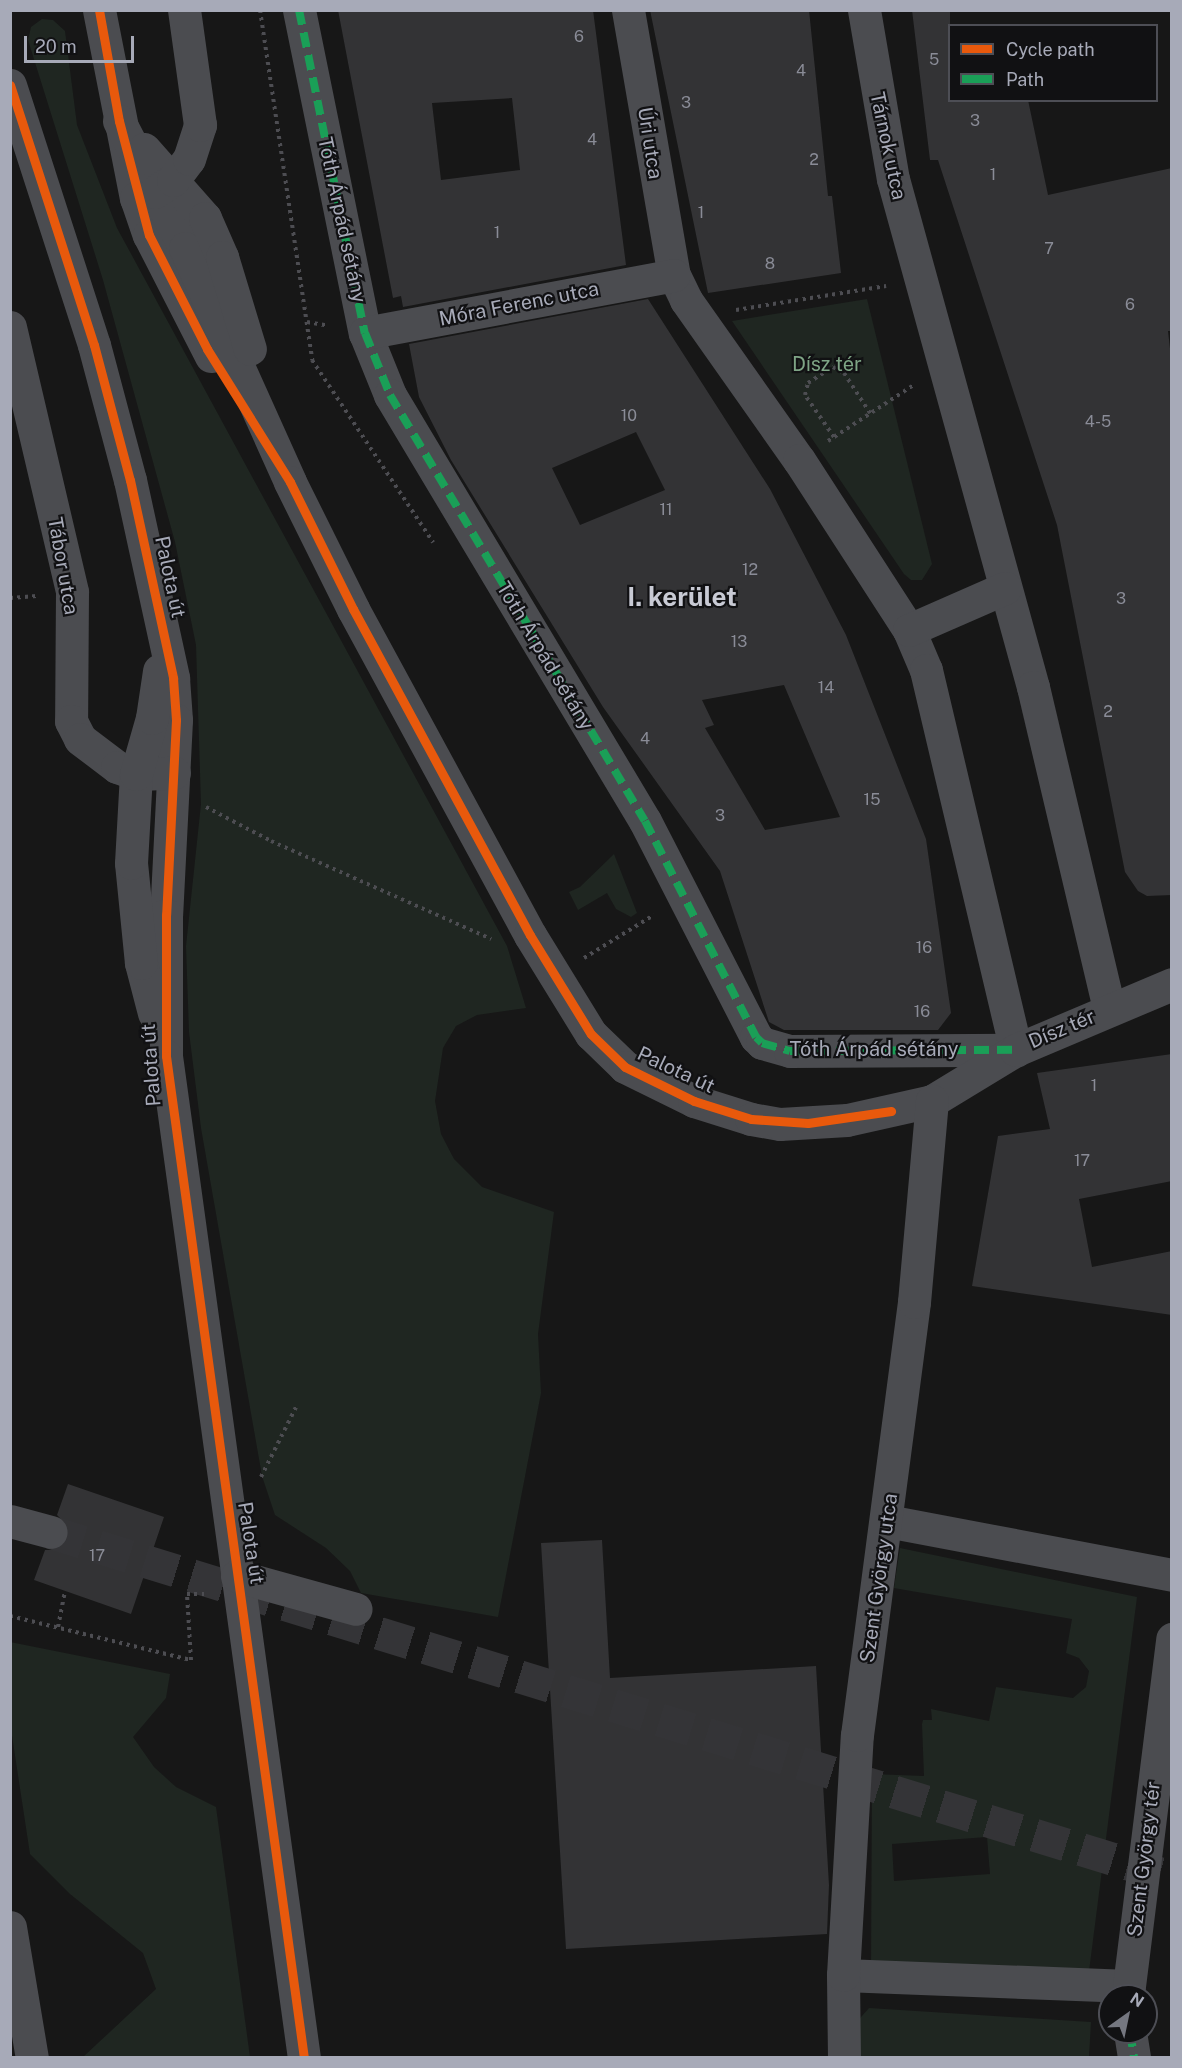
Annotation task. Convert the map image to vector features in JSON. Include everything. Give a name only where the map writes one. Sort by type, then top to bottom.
[{"type":"street","name":"Palota út","points":[[99,10],[119,121],[196,272],[290,482],[353,609],[530,936],[591,1034],[625,1067],[694,1101],[780,1124],[847,1119],[932,1101],[1016,1050]]},
{"type":"street","points":[[155,190],[189,159],[200,125],[184,10]]},
{"type":"street","name":"Tóth Árpád sétány","points":[[299,10],[365,333],[390,395],[414,441],[645,821],[756,1037],[762,1043],[790,1051],[1016,1050]]},
{"type":"street","name":"Úri utca","points":[[628,10],[674,274]]},
{"type":"street","name":"Tárnok utca","points":[[864,10],[893,179],[919,280]]},
{"type":"street","name":"Palota út","points":[[10,85],[91,335],[130,480],[161,620],[176,703],[166,915],[166,1056]]},
{"type":"street","name":"Móra Ferenc utca","points":[[365,333],[674,274]]},
{"type":"street","name":"Dísz tér","points":[[674,274],[697,317],[800,460],[909,630],[926,670],[1016,1050],[1109,1009],[1046,738],[919,280]]},
{"type":"street","name":"Tábor utca","points":[[10,327],[72,592],[71,721],[80,739],[95,753],[136,774]]},
{"type":"street","points":[[909,630],[1005,588]]},
{"type":"street","name":"Palota út","points":[[161,620],[161,657],[153,718],[136,774],[132,893],[141,963],[166,1056],[304,2058]]},
{"type":"street","points":[[136,774],[174,772]]},
{"type":"street","points":[[1109,1009],[1172,984]]},
{"type":"street","name":"Szent György utca","points":[[844,2058],[843,1974],[858,1735],[914,1302],[932,1101]]},
{"type":"street","points":[[10,1521],[51,1533]]},
{"type":"street","points":[[887,1521],[1172,1575]]},
{"type":"street","points":[[237,1576],[356,1609]]},
{"type":"street","name":"Szent György tér","points":[[1130,1984],[1170,1654]]},
{"type":"street","points":[[10,1927],[32,2058]]},
{"type":"street","name":"Szent György tér","points":[[843,1974],[1098,1989]]},
{"type":"path","points":[[697,317],[919,280]]},
{"type":"path","points":[[800,460],[943,365]]},
{"type":"path","points":[[834,437],[805,395],[808,383],[833,367],[844,373],[870,413]]},
{"type":"path","points":[[201,804],[271,841],[497,942]]},
{"type":"path","points":[[599,950],[655,914]]},
{"type":"path","points":[[258,1483],[296,1407]]},
{"type":"path","points":[[58,1627],[66,1591]]},
{"type":"path","points":[[10,1616],[191,1660],[187,1594],[199,1594]]},
{"type":"green space","points":[[42,19],[53,20],[65,31],[77,125],[117,228],[507,946],[526,1008],[477,1015],[456,1026],[443,1048],[435,1101],[441,1134],[454,1159],[482,1187],[554,1212],[538,1334],[541,1393],[498,1617],[361,1593],[350,1571],[326,1548],[275,1515],[262,1476],[201,1128],[189,1032],[186,946],[201,804],[196,645],[175,542],[103,280],[28,40],[31,27]]},
{"type":"green space","name":"Dísz tér","points":[[867,299],[932,564],[922,580],[911,580],[904,574],[732,321]]},
{"type":"green space","points":[[614,854],[637,913],[631,917],[616,909],[607,893],[578,910],[569,892],[580,887]]},
{"type":"green space","points":[[900,1548],[1137,1597],[1088,1979],[871,1970],[872,1774],[924,1776],[922,1724],[923,1720],[932,1720],[931,1709],[989,1721],[996,1687],[1073,1698],[1086,1687],[1089,1671],[1079,1658],[1066,1653],[1072,1619],[894,1588]],"holes":[[[987,1837],[990,1874],[894,1881],[892,1844]]]},
{"type":"green space","points":[[10,1642],[170,1674],[166,1698],[133,1737],[154,1767],[176,1787],[216,1807],[250,2057],[83,2057],[156,1989],[143,1953],[70,1894],[30,1854],[11,1729]]},
{"type":"green space","points":[[869,2008],[1091,2022],[1089,2057],[857,2057],[854,2025]]},
{"type":"building","points":[[338,10],[593,10],[626,265],[403,307],[401,296],[393,298]],"holes":[[[512,98],[520,170],[441,180],[432,103]]]},
{"type":"building","points":[[650,10],[809,10],[828,196],[832,196],[841,273],[708,293]]},
{"type":"building","points":[[912,10],[950,10],[948,102],[1028,102],[1048,195],[1172,168],[1172,331],[1168,331],[1172,366],[1172,895],[1147,896],[1138,891],[1125,872],[1057,525],[938,160],[930,160]]},
{"type":"building","points":[[648,299],[770,489],[846,635],[926,839],[951,1013],[938,1030],[784,1030],[769,1022],[720,871],[603,707],[451,460],[419,397],[409,344]],"holes":[[[636,432],[665,490],[580,525],[552,468]],[[784,685],[840,817],[765,830],[705,728],[714,725],[702,700]]]},
{"type":"building","points":[[1172,1054],[1172,1181],[1079,1199],[1092,1267],[1172,1251],[1172,1315],[972,1286],[998,1136],[1050,1129],[1037,1073]]},
{"type":"building","points":[[68,1484],[164,1517],[131,1614],[34,1580],[45,1550],[56,1550],[69,1537],[69,1527],[57,1515]]},
{"type":"building","points":[[602,1540],[610,1678],[816,1666],[829,1885],[827,1934],[566,1949],[541,1543]]},
{"type":"tunnel","points":[[51,1532],[1172,1877]]},
{"type":"marked path","points":[[299,10],[365,333],[390,395],[645,821],[756,1037],[762,1043],[790,1051],[1016,1050]]},
{"type":"marked path","points":[[1132,2044],[1134,2058]]},
{"type":"cycle path","points":[[99,10],[119,121],[149,235],[207,349],[290,482],[353,609],[530,935],[591,1034],[625,1067],[694,1101],[751,1119],[808,1123],[891,1111]]},
{"type":"cycle path","points":[[10,85],[94,345],[130,480],[173,678],[176,720],[166,915],[166,1056],[304,2058]]},
{"type":"district","name":"I. kerület","points":[[682,597]]}]
